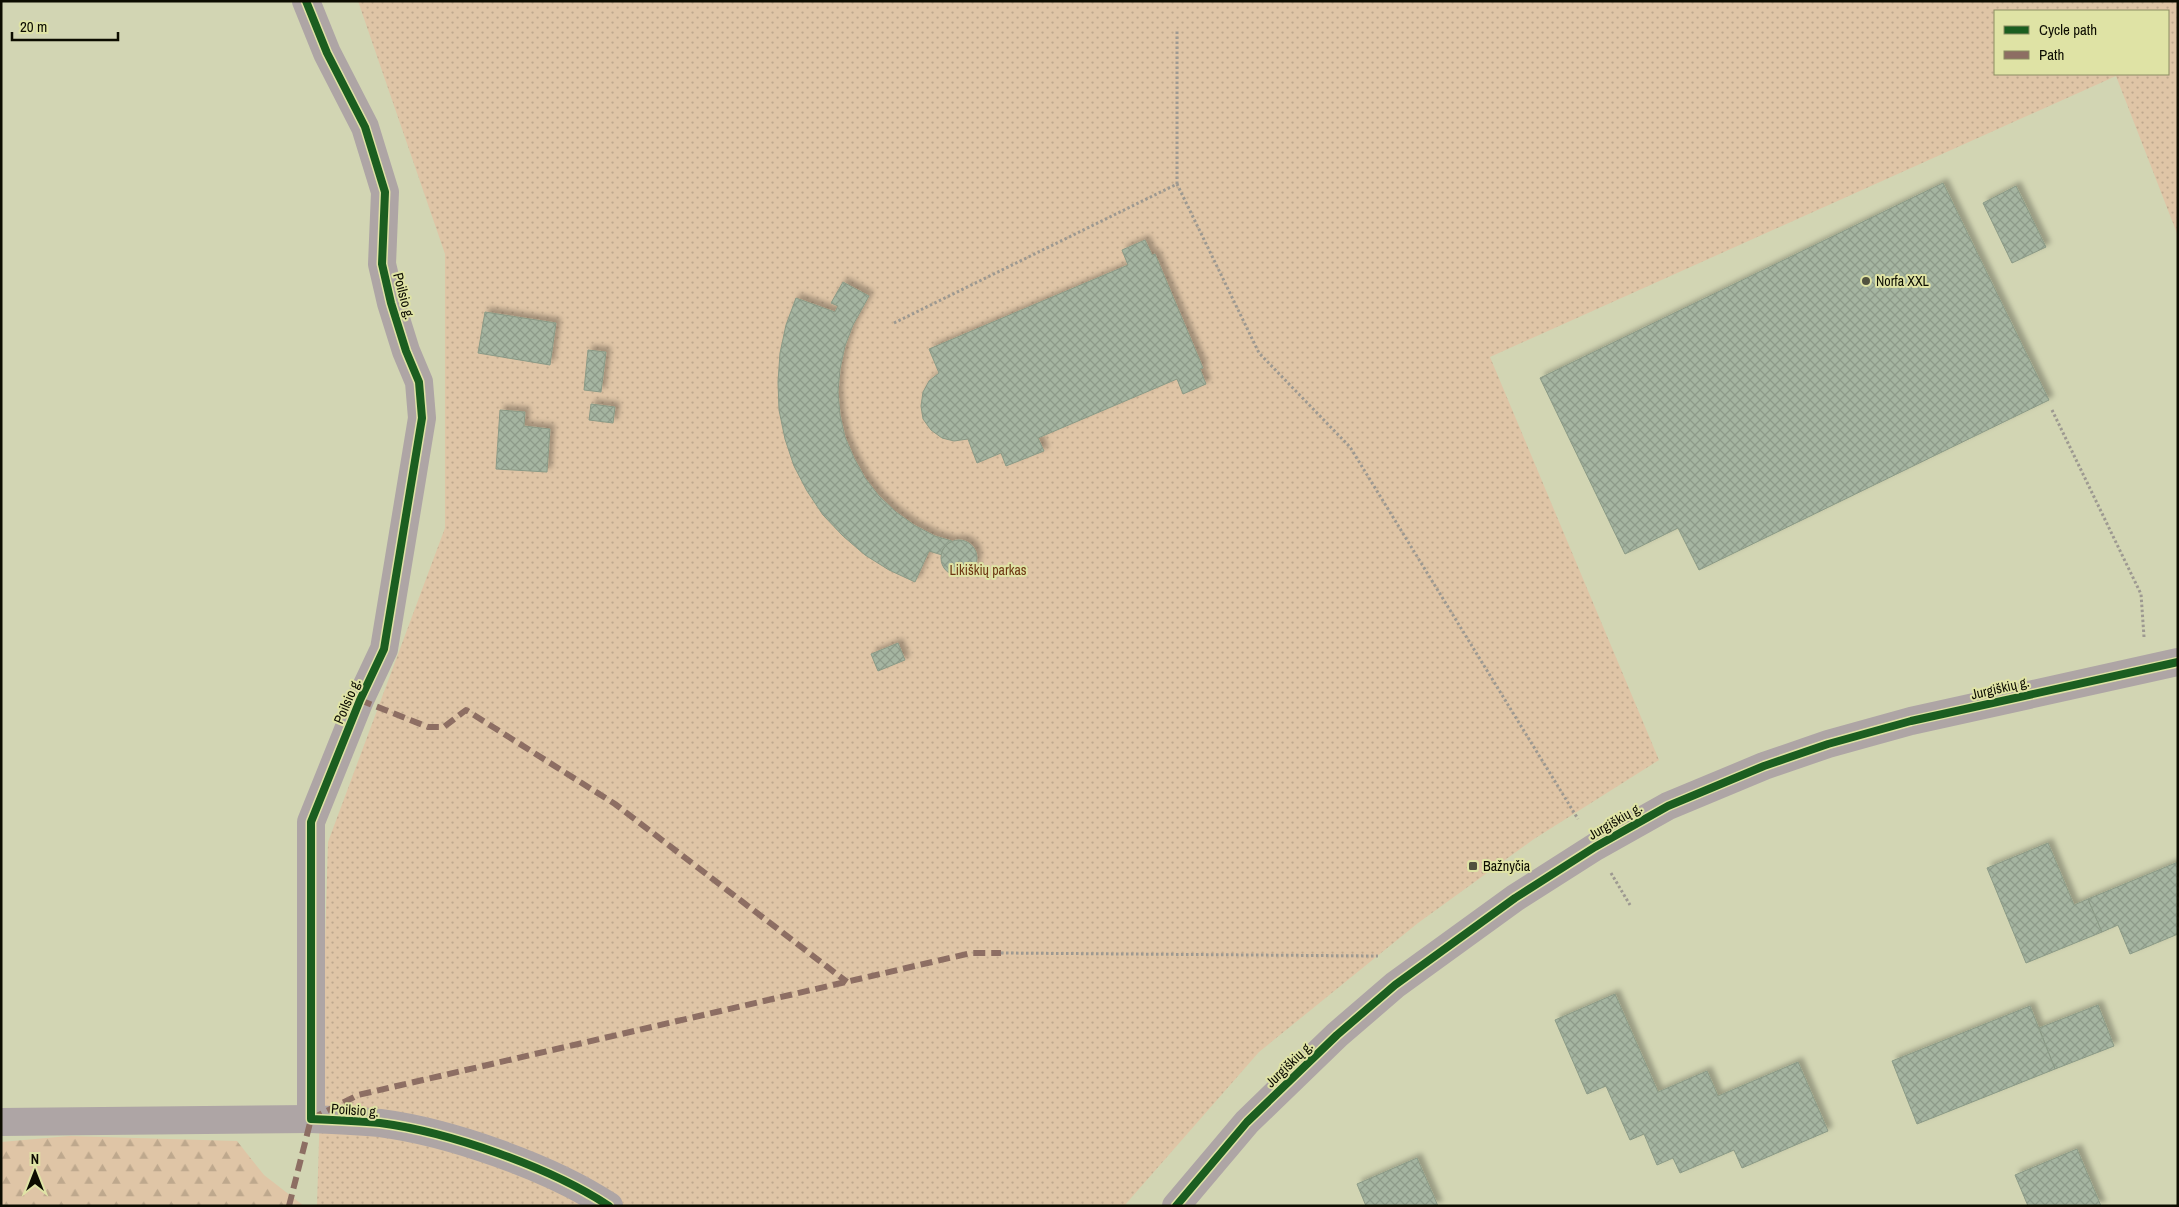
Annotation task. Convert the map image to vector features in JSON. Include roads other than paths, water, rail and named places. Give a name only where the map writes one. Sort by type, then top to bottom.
[{"type":"street","name":"Poilsio g.","points":[[306,1],[327,53],[365,127],[385,192],[382,264],[391,303],[406,351],[419,382],[422,418],[384,649],[360,700],[312,822],[311,1119],[380,1124],[452,1138],[522,1163],[588,1192],[609,1206]]},
{"type":"street","name":"Jurgiškių g.","points":[[1176,1206],[1247,1122],[1337,1035],[1387,991],[1515,898],[1595,847],[1668,806],[1764,766],[1828,744],[1911,721],[2178,662]]},
{"type":"street","points":[[1,1122],[311,1119]]},
{"type":"place","name":"Norfa XXL","points":[[1866,281]]},
{"type":"place","name":"Bažnyčia","points":[[1473,866]]},
{"type":"park label","name":"Likiškių parkas","points":[[988,570]]}]
